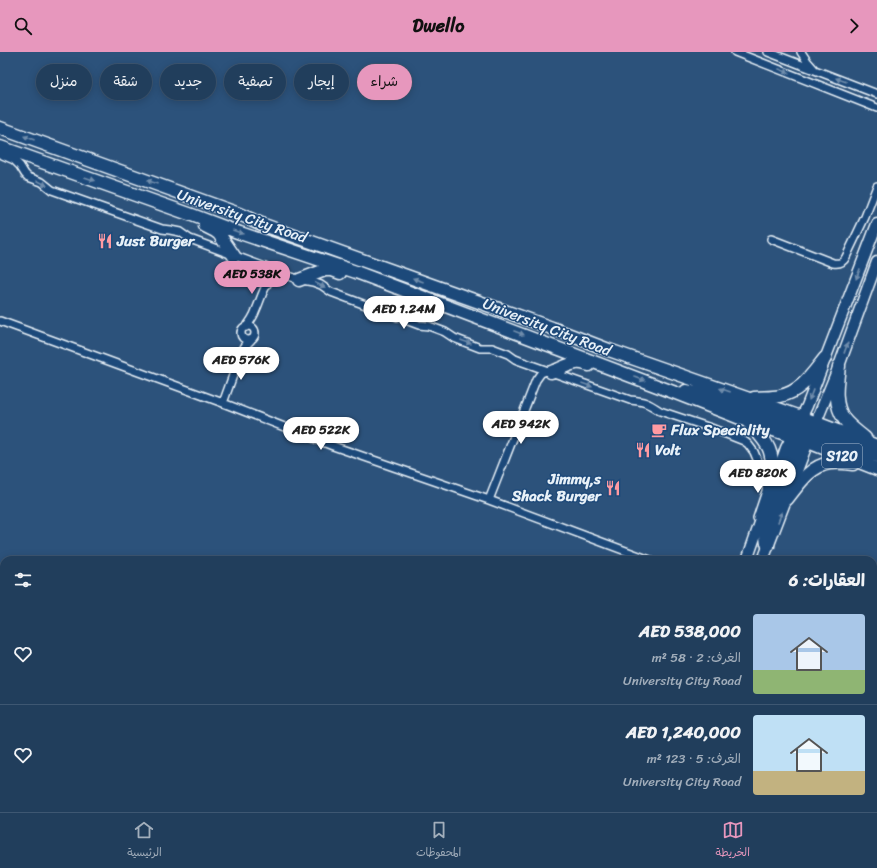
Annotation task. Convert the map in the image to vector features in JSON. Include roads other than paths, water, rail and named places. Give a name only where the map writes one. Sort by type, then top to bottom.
[{"type":"main road","name":"University City Road","points":[[0,128],[544,325],[609,350],[746,398],[863,465],[877,469]]},
{"type":"main road","name":"University City Road","points":[[0,147],[240,233],[356,272],[745,420],[874,445]]},
{"type":"main road","points":[[192,215],[201,224],[219,234],[234,256]]},
{"type":"main road","points":[[764,556],[787,499],[803,431],[825,358],[877,224]]},
{"type":"main road","points":[[748,556],[774,482],[839,366],[877,262]]},
{"type":"main road","points":[[299,280],[325,270],[344,273],[356,272]]},
{"type":"main road","points":[[746,398],[778,397],[793,392],[804,384],[825,358]]},
{"type":"main road","points":[[549,371],[576,363],[603,365]]},
{"type":"main road","points":[[839,366],[836,396],[840,412],[849,424],[874,445]]},
{"type":"main road","points":[[673,392],[691,392],[707,395],[803,431],[877,456]]},
{"type":"main road","points":[[745,420],[765,440],[770,450],[773,461],[774,482]]},
{"type":"main road","points":[[768,546],[766,536],[768,525],[803,431]]},
{"type":"main road","points":[[787,499],[807,475],[821,465],[832,463],[863,465]]},
{"type":"street","points":[[735,52],[877,108]]},
{"type":"street","points":[[768,52],[877,94]]},
{"type":"street","points":[[801,52],[817,72]]},
{"type":"street","points":[[0,154],[12,158],[17,162],[28,177],[42,182],[55,191],[162,229],[177,232],[190,239],[279,273],[299,280],[322,285],[334,293],[419,326],[429,326],[480,348],[492,348],[508,354],[517,360],[630,400],[638,400],[651,405],[660,411],[728,434],[744,441],[754,452],[767,483],[766,491],[757,517],[759,527]]},
{"type":"street","points":[[771,239],[838,264],[846,257],[865,217],[877,186]]},
{"type":"street","points":[[263,267],[266,276],[266,286]]},
{"type":"street","points":[[223,403],[241,353],[255,336],[253,329],[254,320],[266,286],[271,278],[279,273]]},
{"type":"street","points":[[241,353],[242,331],[256,312]]},
{"type":"street","points":[[0,320],[223,403],[333,446],[489,500],[639,556]]},
{"type":"street","points":[[246,327],[250,326],[253,329]]},
{"type":"street","points":[[242,337],[246,340],[251,340]]},
{"type":"street","points":[[531,365],[534,376],[534,384]]},
{"type":"street","points":[[489,500],[534,384],[539,375],[549,371]]},
{"type":"place","name":"Just Burger","points":[[105,241]]},
{"type":"place","name":"Flux Speciality","points":[[659,430]]},
{"type":"place","name":"Volt","points":[[643,450]]},
{"type":"place","name":"Jimmy,s Shack Burger","points":[[613,488]]}]
